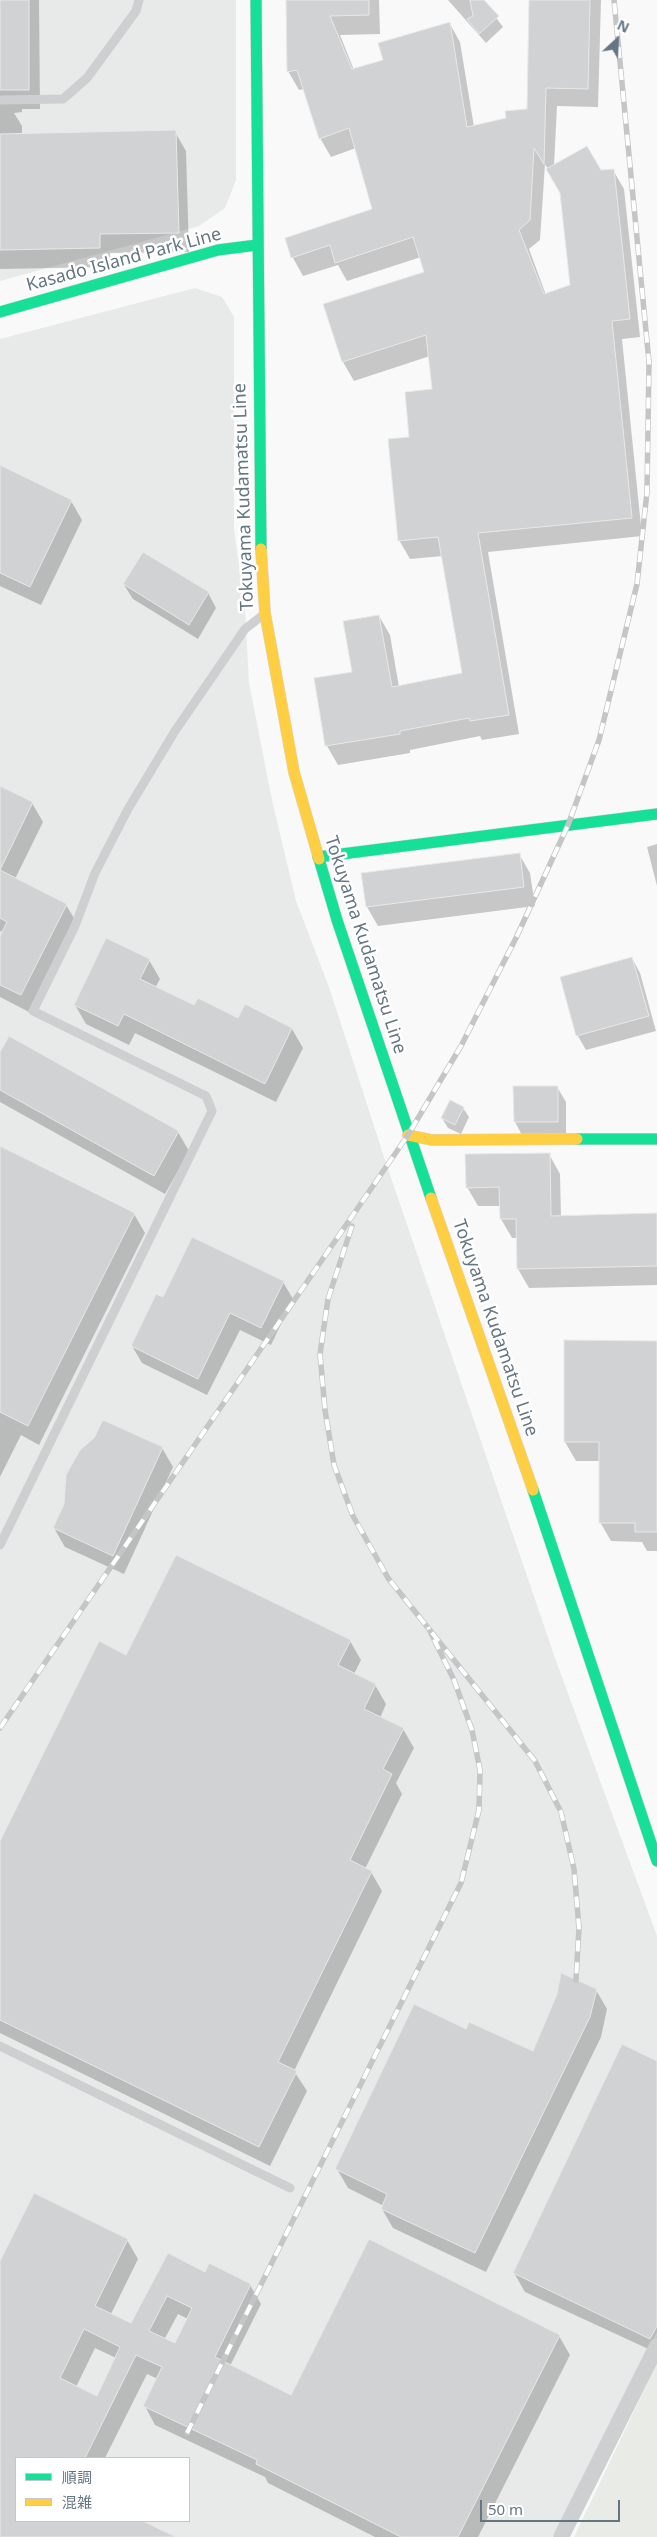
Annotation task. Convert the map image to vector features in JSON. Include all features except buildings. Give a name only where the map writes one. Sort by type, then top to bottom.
[{"type":"main road","name":"Tokuyama Kudamatsu Line","points":[[256,0],[259,525],[265,613],[294,772],[318,857],[408,1135],[492,1365],[657,1861]]},
{"type":"main road","name":"Kasado Island Park Line","points":[[0,312],[218,250],[257,245]]},
{"type":"main road","points":[[318,857],[657,814]]},
{"type":"main road","points":[[408,1135],[432,1140],[657,1139]]},
{"type":"street","points":[[561,2537],[657,2346]]},
{"type":"lane","points":[[0,100],[64,99],[87,78],[136,11],[139,0]]},
{"type":"lane","points":[[0,1544],[212,1112],[206,1096],[33,1011],[75,926],[95,874],[128,809],[176,731],[245,628],[265,613]]},
{"type":"lane","points":[[0,2046],[290,2188]]},
{"type":"shaded area","points":[[0,0],[236,0],[236,180],[225,208],[199,226],[0,281]]},
{"type":"shaded area","points":[[195,288],[222,297],[234,317],[234,529],[245,609],[249,683],[272,800],[296,901],[329,987],[385,1160],[555,1658],[657,1936],[657,2332],[552,2537],[0,2537],[0,339]]},
{"type":"shaded area","points":[[657,2363],[657,2537],[574,2537]]},
{"type":"railway","points":[[0,1728],[408,1135],[461,1046],[516,938],[568,825],[599,740],[637,584],[647,492],[649,362],[614,0]]},
{"type":"railway","points":[[352,1226],[328,1299],[320,1354],[325,1410],[334,1465],[353,1516],[388,1578],[535,1761],[561,1812],[574,1869],[579,1928],[576,1980]]},
{"type":"railway","points":[[187,2433],[461,1883],[479,1810],[480,1770],[472,1730],[454,1680],[428,1627]]},
{"type":"traffic: fast","points":[[256,0],[261,549]]},
{"type":"traffic: fast","points":[[0,312],[218,250],[257,245]]},
{"type":"traffic: fast","points":[[318,857],[657,814]]},
{"type":"traffic: fast","points":[[319,859],[337,920],[431,1198]]},
{"type":"traffic: fast","points":[[577,1139],[657,1139]]},
{"type":"traffic: fast","points":[[533,1490],[657,1861]]},
{"type":"traffic: slow","points":[[261,549],[265,613],[294,772],[319,859]]},
{"type":"traffic: slow","points":[[408,1135],[432,1140],[577,1139]]},
{"type":"traffic: slow","points":[[431,1198],[533,1490]]}]
